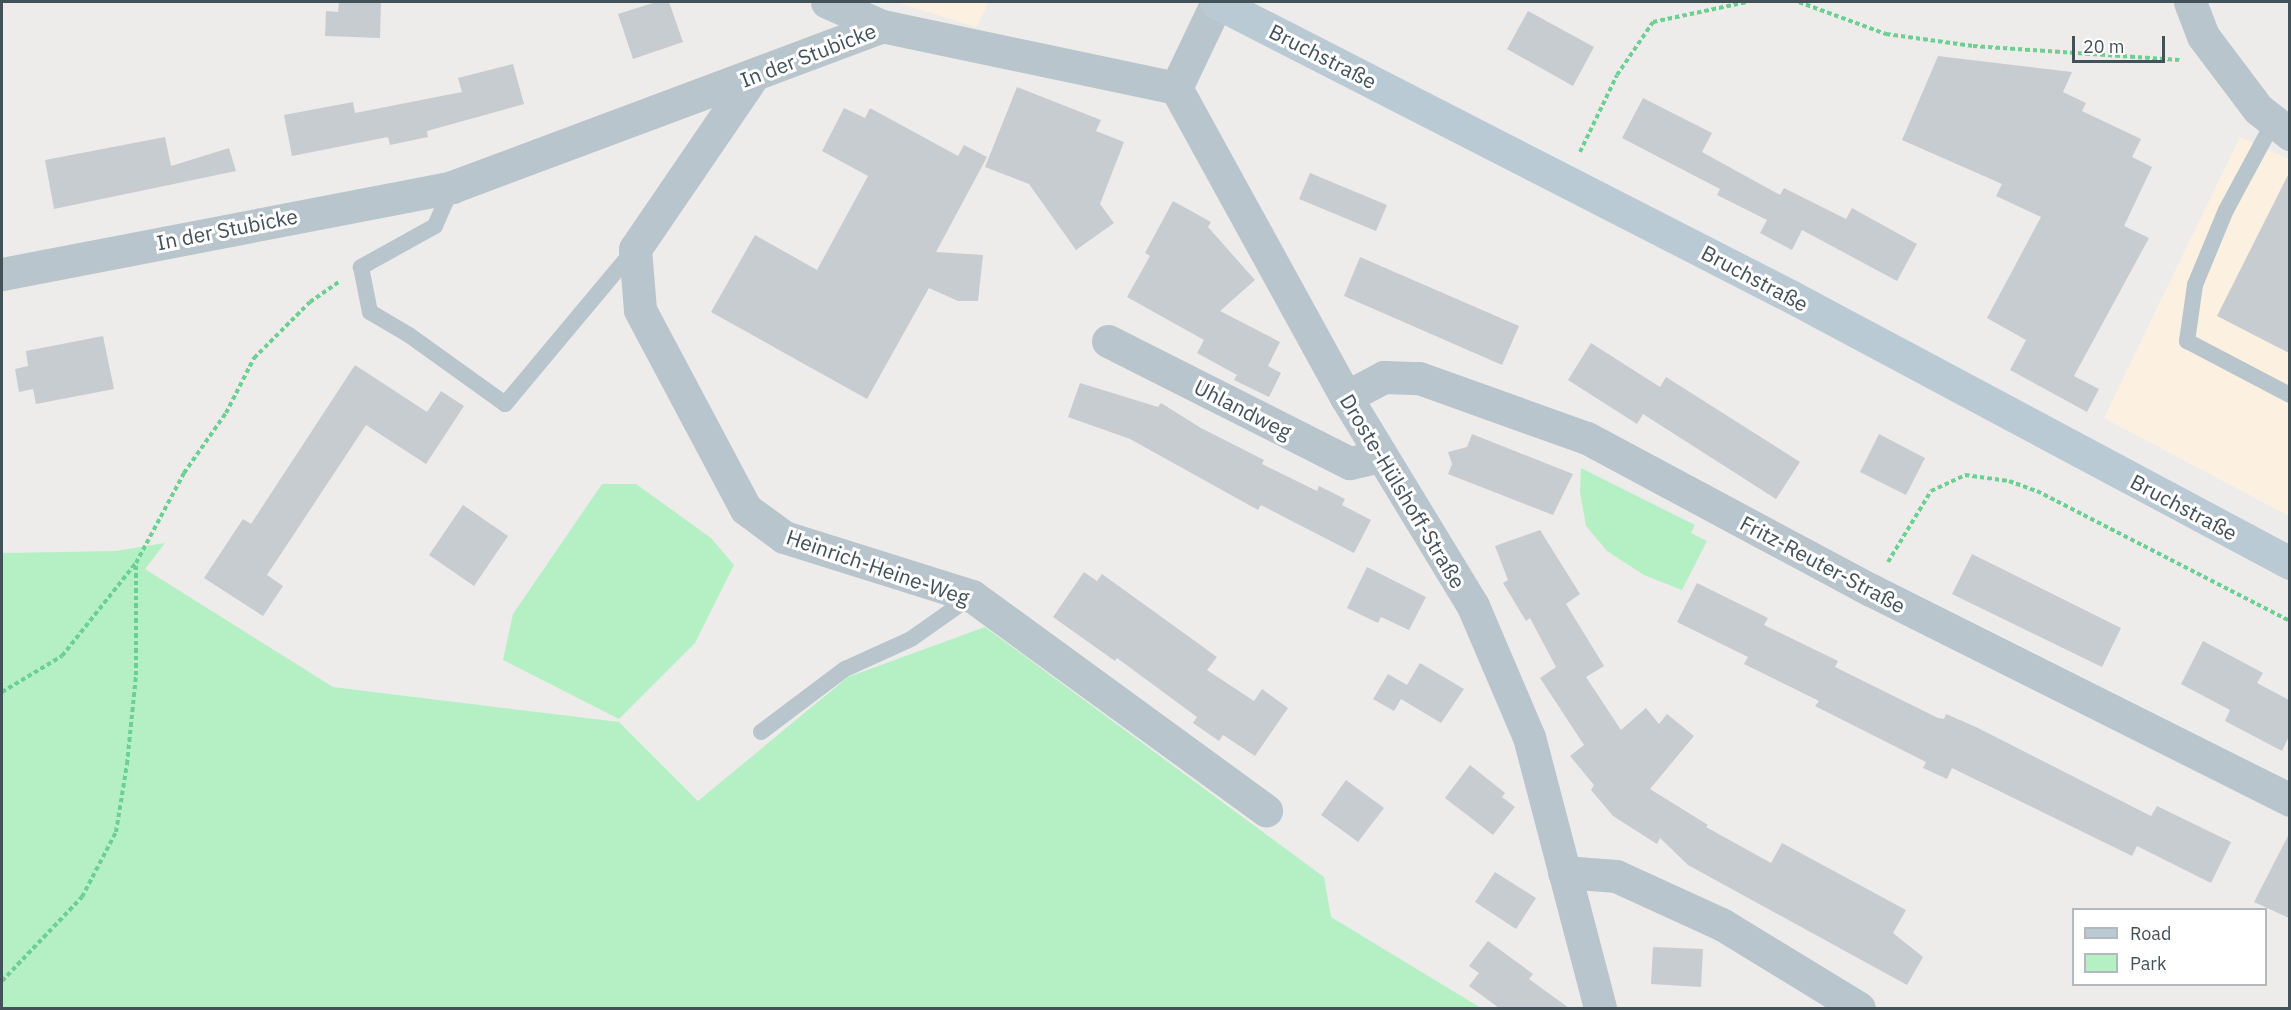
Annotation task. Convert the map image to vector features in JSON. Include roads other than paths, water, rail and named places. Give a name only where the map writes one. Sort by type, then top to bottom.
[{"type":"main road","name":"Bruchstraße","points":[[1216,2],[1566,180],[2289,563]]},
{"type":"street","points":[[827,2],[882,26]]},
{"type":"street","points":[[1176,88],[1216,2]]},
{"type":"street","points":[[2190,2],[2203,36],[2222,62],[2258,109],[2282,127]]},
{"type":"street","name":"In der Stubicke","points":[[2,274],[452,187],[882,26],[1176,88]]},
{"type":"street","points":[[635,249],[753,76]]},
{"type":"street","name":"Droste-Hülshoff-Straße","points":[[1176,88],[1346,397],[1478,617],[1529,737],[1600,1008]]},
{"type":"street","name":"Heinrich-Heine-Weg","points":[[635,249],[640,310],[746,509],[784,537],[972,596],[1266,810]]},
{"type":"street","name":"Uhlandweg","points":[[1108,341],[1350,463],[1381,456]]},
{"type":"street","name":"Fritz-Reuter-Straße","points":[[1346,397],[1384,377],[1419,378],[1587,438],[1870,590],[2289,800]]},
{"type":"street","points":[[1564,872],[1616,876],[1712,920],[1858,1008]]},
{"type":"lane","points":[[2282,127],[2226,210],[2199,274],[2187,341],[2289,395]]},
{"type":"lane","points":[[452,187],[435,226],[361,267],[370,312],[409,335],[505,404],[635,249]]},
{"type":"lane","points":[[761,732],[845,669],[911,639],[972,596]]}]
